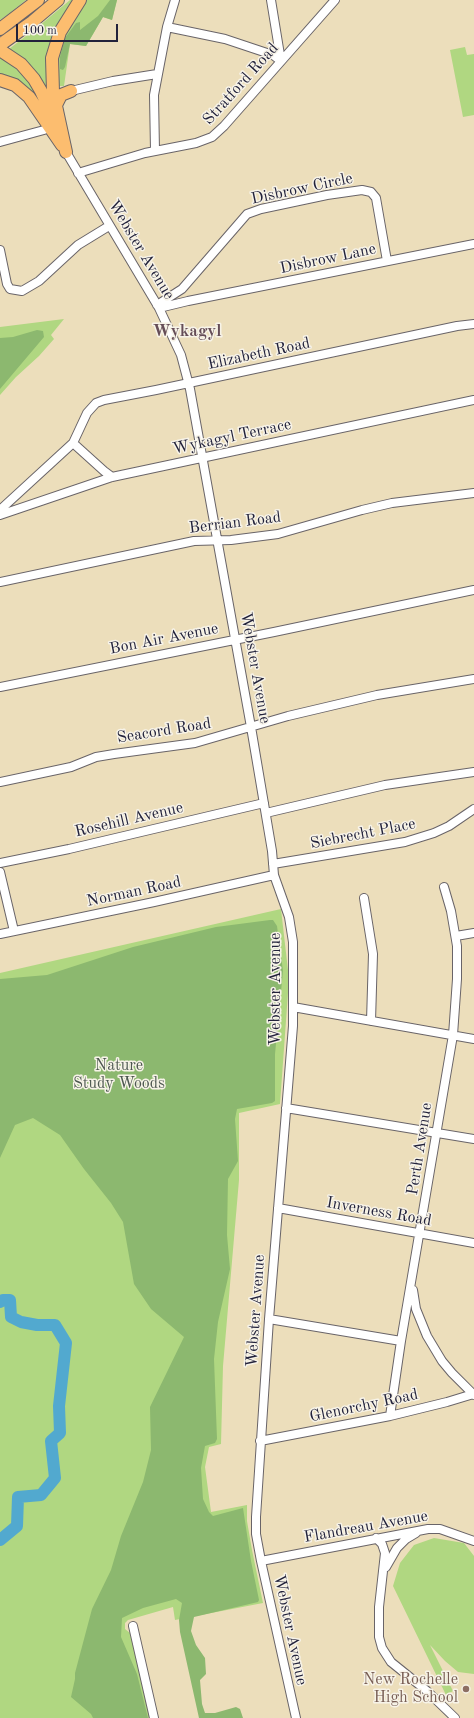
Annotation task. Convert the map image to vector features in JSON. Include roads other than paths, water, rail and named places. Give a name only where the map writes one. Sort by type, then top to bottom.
[{"type":"highway","points":[[0,29],[38,0]]},
{"type":"highway","points":[[58,0],[2,45],[21,64],[38,85],[66,152]]},
{"type":"highway","points":[[66,152],[56,105],[52,74],[53,52],[62,29],[80,0]]},
{"type":"highway","points":[[0,80],[15,85],[29,96],[66,152]]},
{"type":"highway","points":[[56,105],[61,95],[71,90]]},
{"type":"street","points":[[155,151],[154,111],[157,74],[167,27],[175,0]]},
{"type":"street","points":[[271,0],[281,61]]},
{"type":"street","name":"Stratford Road","points":[[78,173],[155,151],[196,143],[212,137],[224,126],[335,0]]},
{"type":"street","points":[[167,27],[225,39],[273,54],[281,61]]},
{"type":"street","points":[[71,90],[157,74]]},
{"type":"street","points":[[0,142],[44,130]]},
{"type":"street","name":"Webster Avenue","points":[[66,152],[158,307],[181,355],[189,383],[251,727],[266,813],[274,875],[289,917],[292,942],[293,1007],[260,1441],[256,1534],[296,1718]]},
{"type":"street","name":"Disbrow Circle","points":[[158,307],[182,289],[247,214],[261,208],[327,195],[362,190],[371,192],[376,198],[378,205],[387,261]]},
{"type":"street","points":[[0,250],[7,284],[10,290],[22,291],[39,281],[78,245],[110,226]]},
{"type":"street","name":"Disbrow Lane","points":[[158,307],[474,244]]},
{"type":"street","points":[[182,289],[188,301]]},
{"type":"street","name":"Elizabeth Road","points":[[0,510],[73,443],[87,413],[96,403],[104,400],[457,326],[474,324]]},
{"type":"street","name":"Wykagyl Terrace","points":[[0,515],[112,477],[474,400]]},
{"type":"street","points":[[73,443],[112,477]]},
{"type":"street","name":"Berrian Road","points":[[0,582],[194,540],[231,540],[278,534],[392,503],[474,493]]},
{"type":"street","name":"Bon Air Avenue","points":[[0,687],[474,590]]},
{"type":"street","name":"Seacord Road","points":[[0,782],[71,767],[96,757],[195,743],[288,716],[377,695],[474,679]]},
{"type":"street","points":[[266,813],[385,785],[474,772]]},
{"type":"street","name":"Rosehill Avenue","points":[[0,863],[69,849],[264,803]]},
{"type":"street","name":"Siebrecht Place","points":[[273,864],[405,842],[434,833],[449,826],[474,809]]},
{"type":"street","points":[[0,872],[14,931]]},
{"type":"street","name":"Norman Road","points":[[0,934],[274,875]]},
{"type":"street","name":"Perth Avenue","points":[[390,1416],[401,1341],[453,1035],[457,980],[456,936],[444,887]]},
{"type":"street","points":[[364,898],[373,954],[372,1021]]},
{"type":"street","points":[[456,936],[474,933]]},
{"type":"street","points":[[293,1007],[474,1039]]},
{"type":"street","points":[[286,1108],[474,1139]]},
{"type":"street","name":"Inverness Road","points":[[278,1208],[474,1243]]},
{"type":"street","points":[[414,1269],[413,1285],[416,1309],[427,1336],[442,1361],[473,1395]]},
{"type":"street","points":[[269,1318],[401,1341]]},
{"type":"street","name":"Glenorchy Road","points":[[260,1441],[390,1416],[473,1395]]},
{"type":"street","points":[[383,1575],[388,1562],[397,1548],[413,1534],[428,1529]]},
{"type":"street","name":"Flandreau Avenue","points":[[261,1561],[428,1529],[440,1529],[474,1541]]},
{"type":"street","points":[[376,1538],[382,1544],[385,1554],[379,1607],[379,1637],[382,1648],[391,1662],[427,1691],[455,1718]]},
{"type":"street","points":[[133,1626],[154,1718]]},
{"type":"waterway","points":[[0,1302],[3,1300],[10,1300],[11,1317],[21,1322],[37,1325],[55,1325],[66,1343],[59,1406],[60,1433],[51,1441],[55,1478],[41,1495],[18,1497],[17,1526],[0,1540]]},
{"type":"place","name":"New Rochelle High School","points":[[466,1689]]},
{"type":"district","name":"Wykagyl","points":[[187,332]]},
{"type":"park label","name":"Nature Study Woods","points":[[119,1075]]}]
